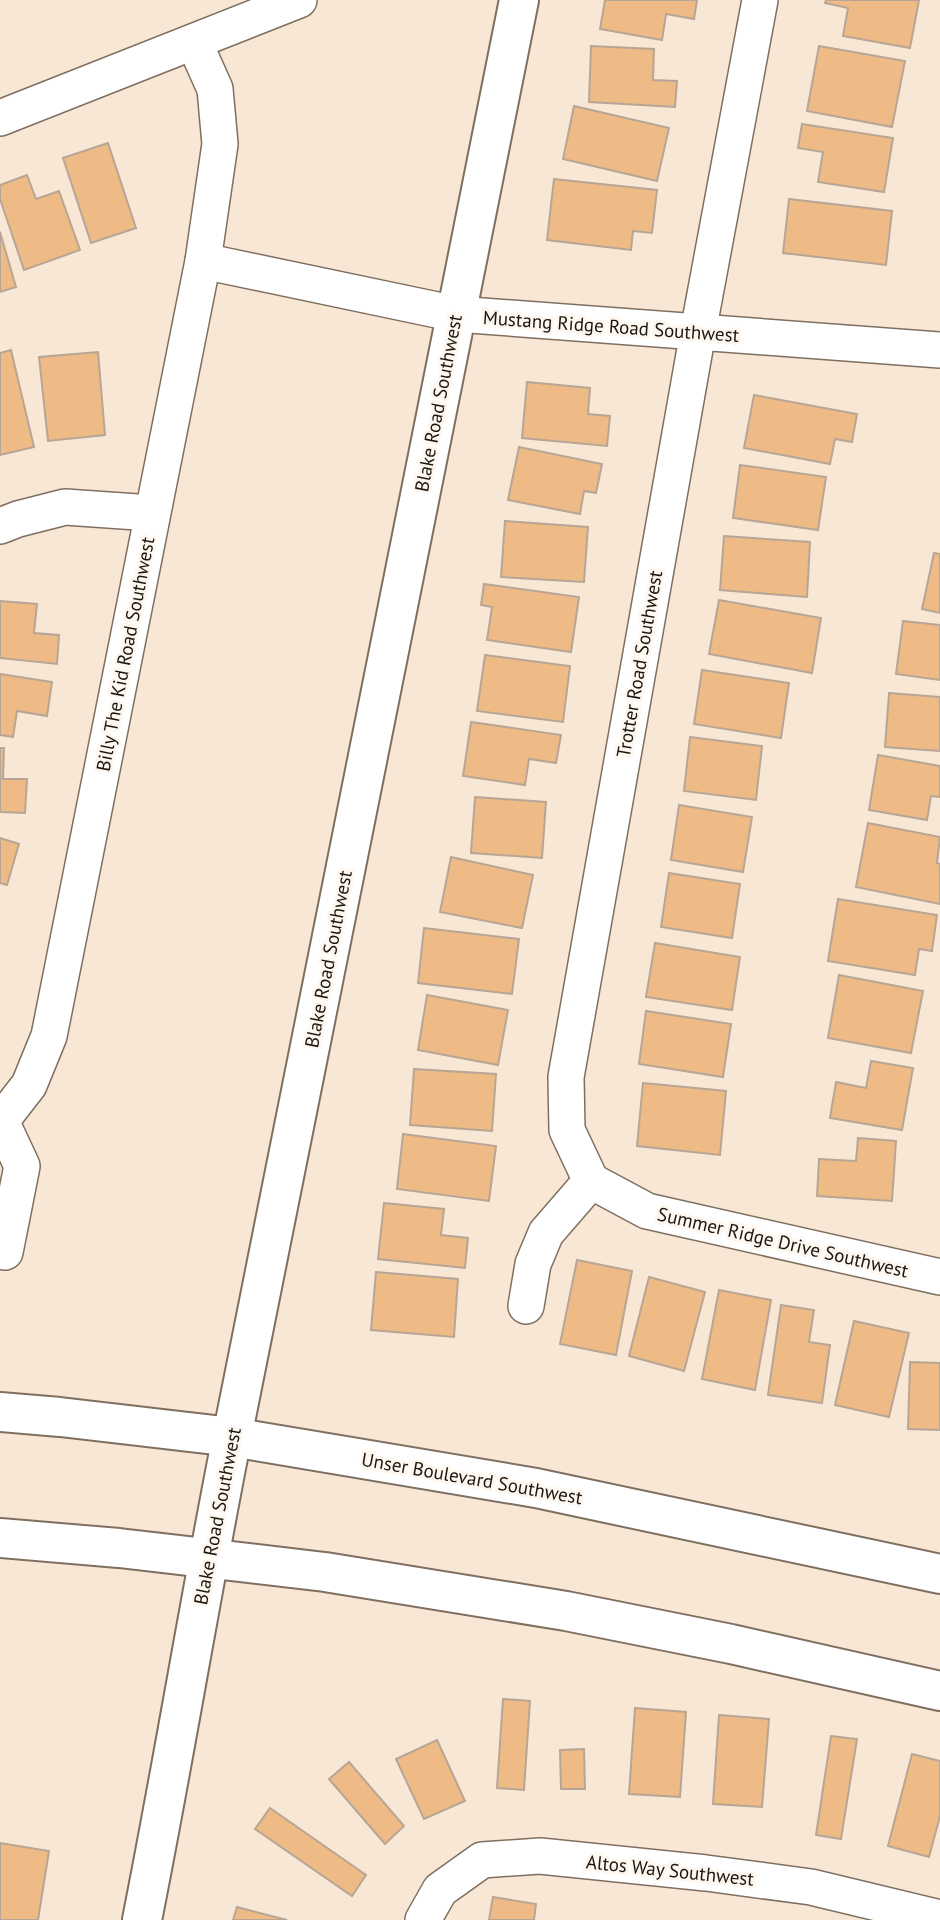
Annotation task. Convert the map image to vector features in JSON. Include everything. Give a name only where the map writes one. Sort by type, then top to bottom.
[{"type":"main road","name":"Blake Road Southwest","points":[[142,1920],[169,1785],[208,1558],[519,0]]},
{"type":"main road","name":"Unser Boulevard Southwest","points":[[0,1412],[232,1437],[536,1488],[940,1574]]},
{"type":"main road","points":[[0,1538],[119,1548],[325,1572],[566,1611],[731,1644],[940,1691]]},
{"type":"street","points":[[0,118],[299,0]]},
{"type":"street","name":"Trotter Road Southwest","points":[[591,1181],[567,1130],[566,1077],[698,332],[760,0]]},
{"type":"street","name":"Billy The Kid Road Southwest","points":[[5,1252],[22,1166],[1,1121],[29,1085],[49,1036],[203,261],[220,144],[215,89],[194,42]]},
{"type":"street","name":"Mustang Ridge Road Southwest","points":[[203,261],[456,314],[940,349]]},
{"type":"street","points":[[0,526],[65,507],[152,513]]},
{"type":"street","points":[[526,1306],[533,1264],[546,1233],[591,1181]]},
{"type":"street","name":"Summer Ridge Drive Southwest","points":[[591,1181],[647,1211],[940,1278]]},
{"type":"street","name":"Altos Way Southwest","points":[[423,1920],[440,1890],[482,1860],[540,1856],[811,1887],[940,1918]]},
{"type":"building","points":[[605,0],[697,0],[694,19],[666,14],[662,40],[600,29]]},
{"type":"building","points":[[826,0],[919,0],[910,48],[843,36],[848,8],[825,3]]},
{"type":"building","points":[[591,46],[654,49],[653,80],[677,81],[675,107],[589,102]]},
{"type":"building","points":[[819,46],[905,61],[892,127],[807,111]]},
{"type":"building","points":[[574,106],[669,128],[657,181],[563,159]]},
{"type":"building","points":[[802,124],[893,138],[884,192],[818,182],[823,152],[798,148]]},
{"type":"building","points":[[108,143],[136,228],[91,243],[63,158]]},
{"type":"building","points":[[27,175],[36,199],[59,191],[80,250],[24,270],[0,199],[0,185]]},
{"type":"building","points":[[554,179],[657,190],[652,233],[633,231],[631,250],[547,240]]},
{"type":"building","points":[[789,199],[892,211],[886,265],[783,253]]},
{"type":"building","points":[[0,232],[16,287],[0,292]]},
{"type":"building","points":[[11,350],[34,447],[0,455],[0,353]]},
{"type":"building","points":[[98,352],[105,435],[48,441],[39,357]]},
{"type":"building","points":[[527,382],[590,388],[588,414],[610,416],[607,446],[522,438]]},
{"type":"building","points":[[754,395],[857,414],[852,442],[835,439],[830,464],[744,448]]},
{"type":"building","points":[[519,447],[602,464],[596,493],[584,491],[580,514],[508,500]]},
{"type":"building","points":[[740,465],[826,477],[818,530],[733,518]]},
{"type":"building","points":[[505,521],[588,527],[584,582],[501,577]]},
{"type":"building","points":[[724,536],[810,542],[807,597],[720,590]]},
{"type":"building","points":[[934,553],[940,554],[940,613],[922,609]]},
{"type":"building","points":[[484,584],[579,597],[571,652],[487,640],[492,607],[481,605]]},
{"type":"building","points":[[719,600],[821,618],[812,673],[709,654]]},
{"type":"building","points":[[0,601],[37,604],[34,633],[59,635],[57,664],[0,658]]},
{"type":"building","points":[[903,621],[940,625],[940,680],[896,674]]},
{"type":"building","points":[[485,655],[570,666],[563,722],[477,711]]},
{"type":"building","points":[[702,670],[789,683],[781,738],[694,724]]},
{"type":"building","points":[[0,674],[52,682],[47,716],[17,711],[13,737],[0,735]]},
{"type":"building","points":[[889,693],[940,697],[940,751],[885,747]]},
{"type":"building","points":[[471,722],[561,735],[556,763],[529,759],[525,785],[463,776]]},
{"type":"building","points":[[690,737],[762,746],[756,800],[684,791]]},
{"type":"building","points":[[0,748],[4,748],[3,779],[27,779],[25,813],[0,812]]},
{"type":"building","points":[[878,755],[940,766],[940,797],[931,796],[927,820],[869,810]]},
{"type":"building","points":[[475,797],[546,802],[542,858],[471,853]]},
{"type":"building","points":[[679,805],[752,817],[743,872],[671,860]]},
{"type":"building","points":[[868,823],[940,837],[937,863],[940,864],[940,904],[856,887]]},
{"type":"building","points":[[0,838],[19,844],[7,885],[0,883]]},
{"type":"building","points":[[451,857],[533,875],[522,928],[440,912]]},
{"type":"building","points":[[669,873],[740,884],[732,938],[661,927]]},
{"type":"building","points":[[838,899],[937,915],[932,951],[919,949],[915,975],[828,961]]},
{"type":"building","points":[[424,928],[519,939],[512,994],[418,983]]},
{"type":"building","points":[[655,943],[740,957],[732,1010],[646,997]]},
{"type":"building","points":[[839,975],[923,991],[911,1053],[828,1038]]},
{"type":"building","points":[[427,995],[508,1010],[498,1065],[418,1050]]},
{"type":"building","points":[[646,1011],[731,1024],[723,1077],[639,1064]]},
{"type":"building","points":[[871,1061],[913,1068],[902,1130],[830,1118],[836,1082],[866,1088]]},
{"type":"building","points":[[414,1069],[496,1074],[492,1131],[410,1125]]},
{"type":"building","points":[[643,1083],[726,1091],[720,1155],[637,1146]]},
{"type":"building","points":[[403,1134],[496,1146],[489,1201],[397,1189]]},
{"type":"building","points":[[858,1138],[896,1141],[892,1201],[817,1196],[819,1159],[856,1161]]},
{"type":"building","points":[[384,1203],[444,1209],[441,1235],[468,1238],[465,1268],[378,1259]]},
{"type":"building","points":[[577,1260],[632,1271],[616,1355],[560,1344]]},
{"type":"building","points":[[376,1272],[458,1279],[454,1337],[371,1330]]},
{"type":"building","points":[[649,1277],[705,1292],[684,1371],[629,1356]]},
{"type":"building","points":[[719,1290],[771,1300],[755,1390],[702,1379]]},
{"type":"building","points":[[781,1305],[814,1310],[809,1342],[830,1345],[822,1403],[768,1395]]},
{"type":"building","points":[[854,1321],[909,1333],[889,1417],[835,1405]]},
{"type":"building","points":[[910,1362],[940,1363],[940,1430],[908,1429]]},
{"type":"building","points":[[503,1699],[530,1701],[524,1790],[497,1788]]},
{"type":"building","points":[[635,1708],[686,1712],[680,1797],[629,1794]]},
{"type":"building","points":[[719,1715],[769,1719],[762,1807],[713,1804]]},
{"type":"building","points":[[831,1736],[857,1739],[841,1839],[816,1835]]},
{"type":"building","points":[[437,1740],[465,1801],[424,1819],[396,1759]]},
{"type":"building","points":[[584,1749],[585,1789],[561,1789],[560,1750]]},
{"type":"building","points":[[912,1754],[940,1761],[940,1816],[929,1857],[888,1846]]},
{"type":"building","points":[[349,1762],[404,1826],[385,1844],[329,1779]]},
{"type":"building","points":[[270,1808],[366,1875],[352,1896],[255,1829]]},
{"type":"building","points":[[0,1843],[49,1851],[38,1920],[0,1920]]},
{"type":"building","points":[[493,1897],[536,1904],[534,1920],[489,1920]]},
{"type":"building","points":[[237,1907],[287,1920],[233,1920]]}]
